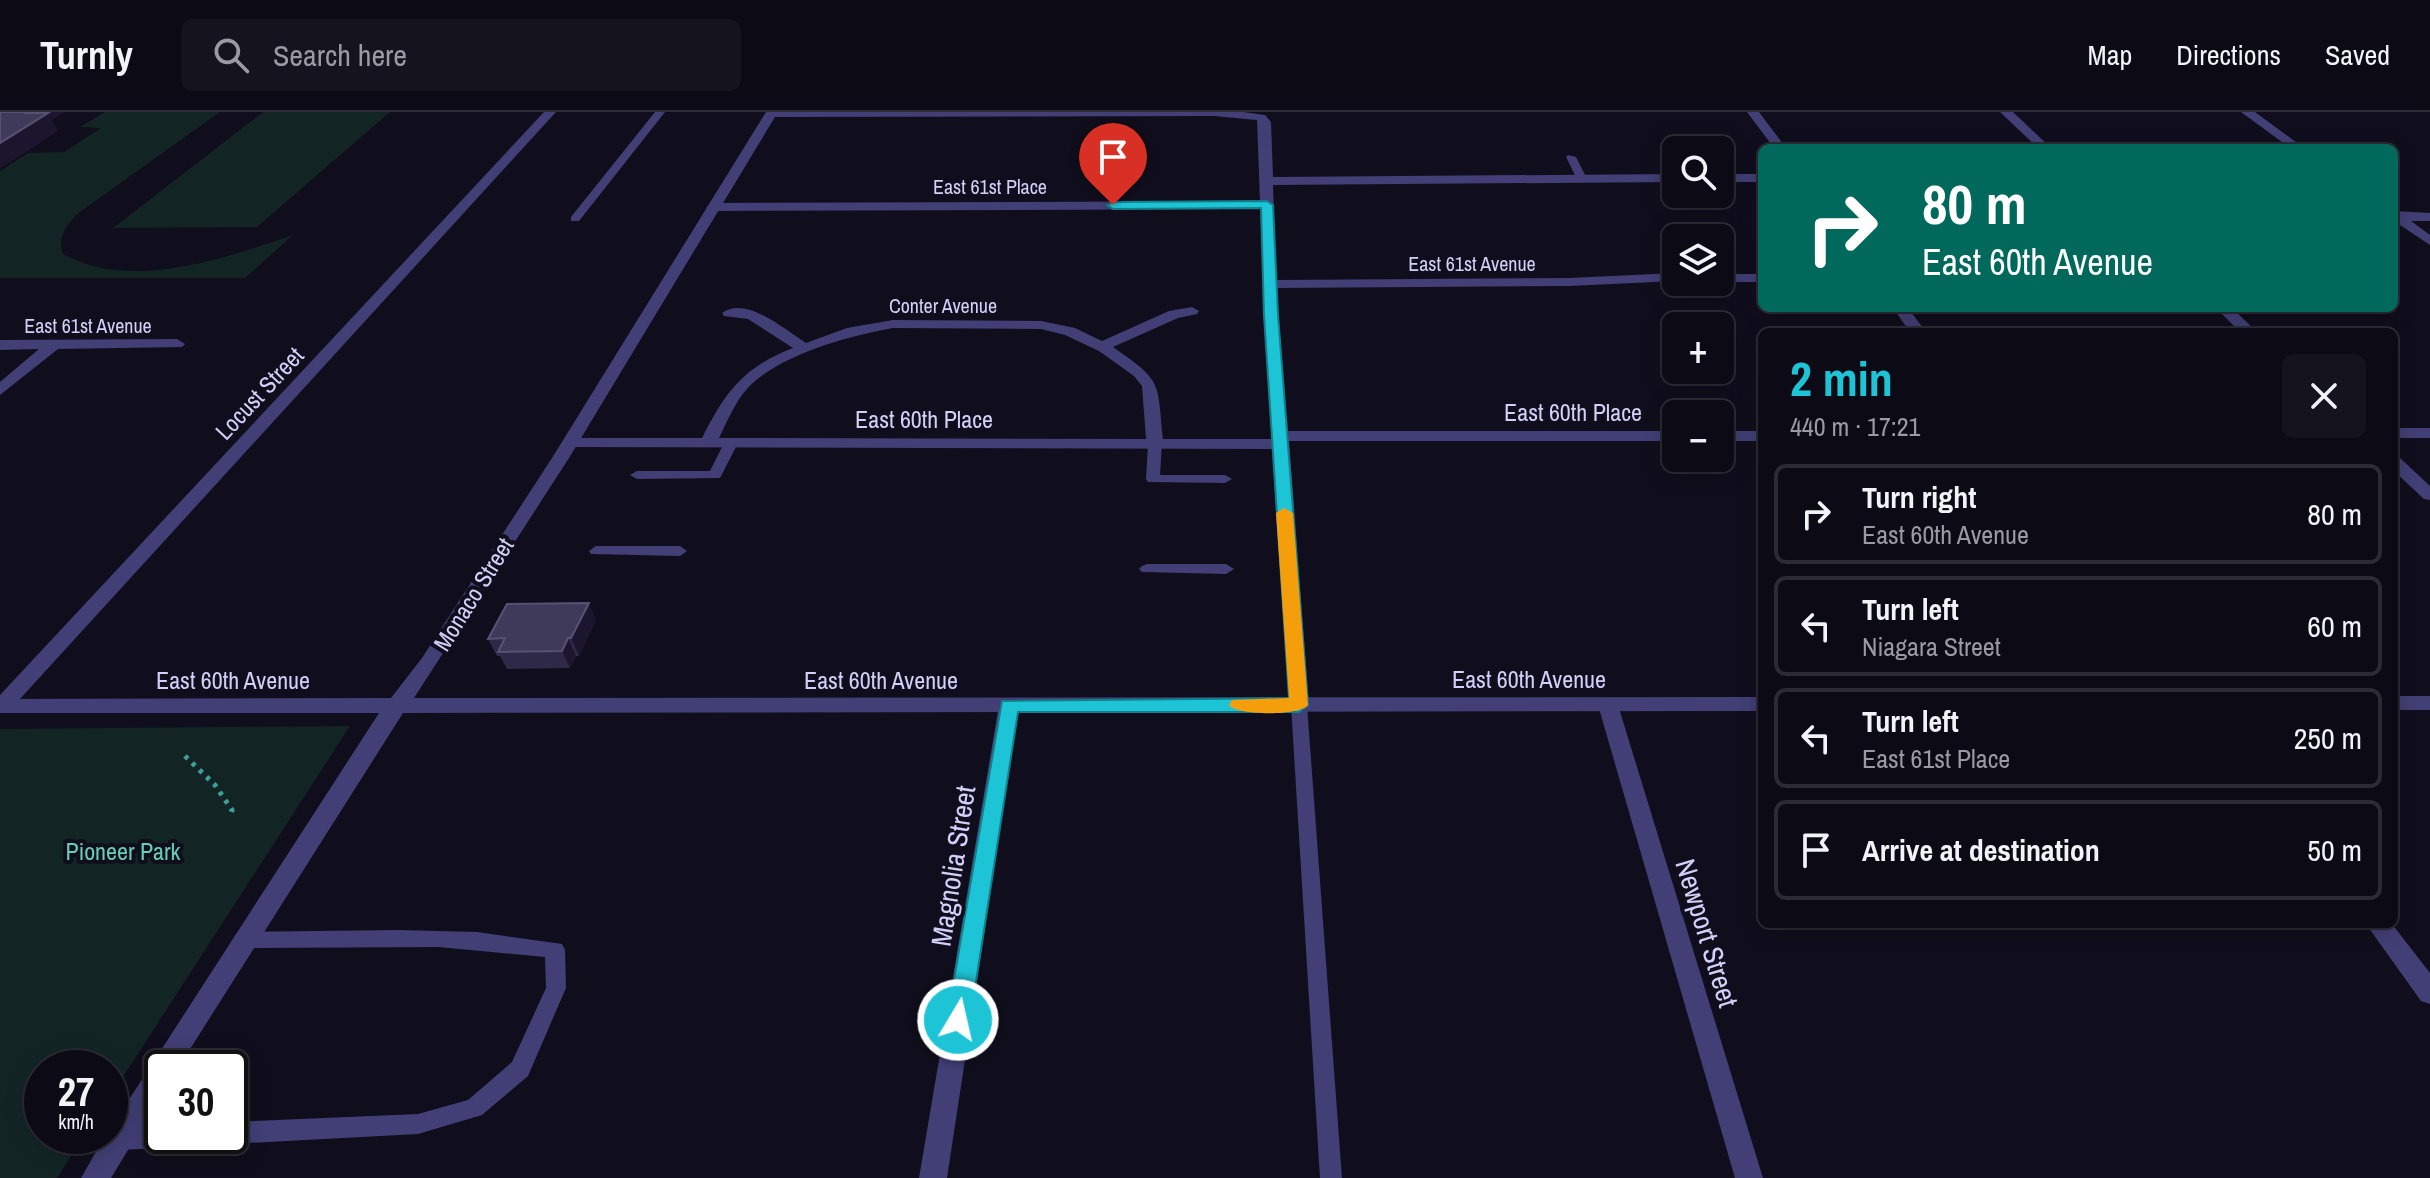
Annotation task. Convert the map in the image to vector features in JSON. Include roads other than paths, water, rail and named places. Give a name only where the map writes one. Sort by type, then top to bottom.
[{"type":"street","name":"Locust Street","points":[[1,706],[550,112]]},
{"type":"street","points":[[1753,112],[1777,144]]},
{"type":"street","points":[[2006,112],[2041,144]]},
{"type":"street","points":[[2247,112],[2292,144]]},
{"type":"street","points":[[772,113],[1214,113],[1257,116],[1265,122],[1269,284],[1299,705]]},
{"type":"street","name":"Monaco Street","points":[[175,1050],[394,707],[427,667],[570,443],[772,113]]},
{"type":"street","points":[[1267,181],[1662,178]]},
{"type":"street","points":[[1734,178],[1758,178]]},
{"type":"street","name":"East 61st Place","points":[[713,207],[1267,205]]},
{"type":"street","points":[[2398,216],[2430,217]]},
{"type":"street","points":[[2398,218],[2430,241]]},
{"type":"street","name":"East 61st Avenue","points":[[1269,284],[1569,282],[1662,278]]},
{"type":"street","points":[[1734,278],[1758,278]]},
{"type":"street","points":[[1101,347],[1174,314],[1192,311]]},
{"type":"street","points":[[2227,312],[2245,328]]},
{"type":"street","points":[[729,313],[752,315],[805,349]]},
{"type":"street","name":"Conter Avenue","points":[[708,443],[730,399],[750,377],[805,349],[852,331],[893,324],[1041,325],[1070,331],[1140,373],[1150,385],[1155,444]]},
{"type":"street","name":"East 61st Avenue","points":[[0,345],[177,344]]},
{"type":"street","points":[[0,390],[54,345]]},
{"type":"street","points":[[2398,433],[2430,433]]},
{"type":"street","name":"East 60th Place","points":[[570,443],[1155,444],[1662,436]]},
{"type":"street","points":[[1734,436],[1758,436]]},
{"type":"street","points":[[2398,466],[2430,495]]},
{"type":"street","points":[[2398,703],[2430,703]]},
{"type":"street","name":"East 60th Avenue","points":[[1,706],[1758,704]]},
{"type":"street","name":"Magnolia Street","points":[[933,1178],[1009,705]]},
{"type":"street","name":"Newport Street","points":[[1608,705],[1749,1178]]},
{"type":"street","points":[[2381,928],[2430,993]]},
{"type":"street","name":"Monaco Street","points":[[128,1125],[144,1099]]},
{"type":"street","name":"Monaco Street","points":[[95,1178],[110,1154]]},
{"type":"lane","points":[[575,219],[660,112]]},
{"type":"lane","points":[[1571,157],[1582,179]]},
{"type":"lane","points":[[637,475],[715,475],[731,443]]},
{"type":"lane","points":[[1155,444],[1153,479],[1225,479]]},
{"type":"lane","points":[[596,551],[680,551]]},
{"type":"lane","points":[[1147,569],[1226,569]]},
{"type":"lane","points":[[1299,705],[1331,1178]]},
{"type":"lane","points":[[243,940],[452,938],[518,944],[555,950],[556,988],[520,1069],[474,1108],[418,1124],[248,1132]]},
{"type":"park label","name":"Pioneer Park","points":[[123,851]]}]
